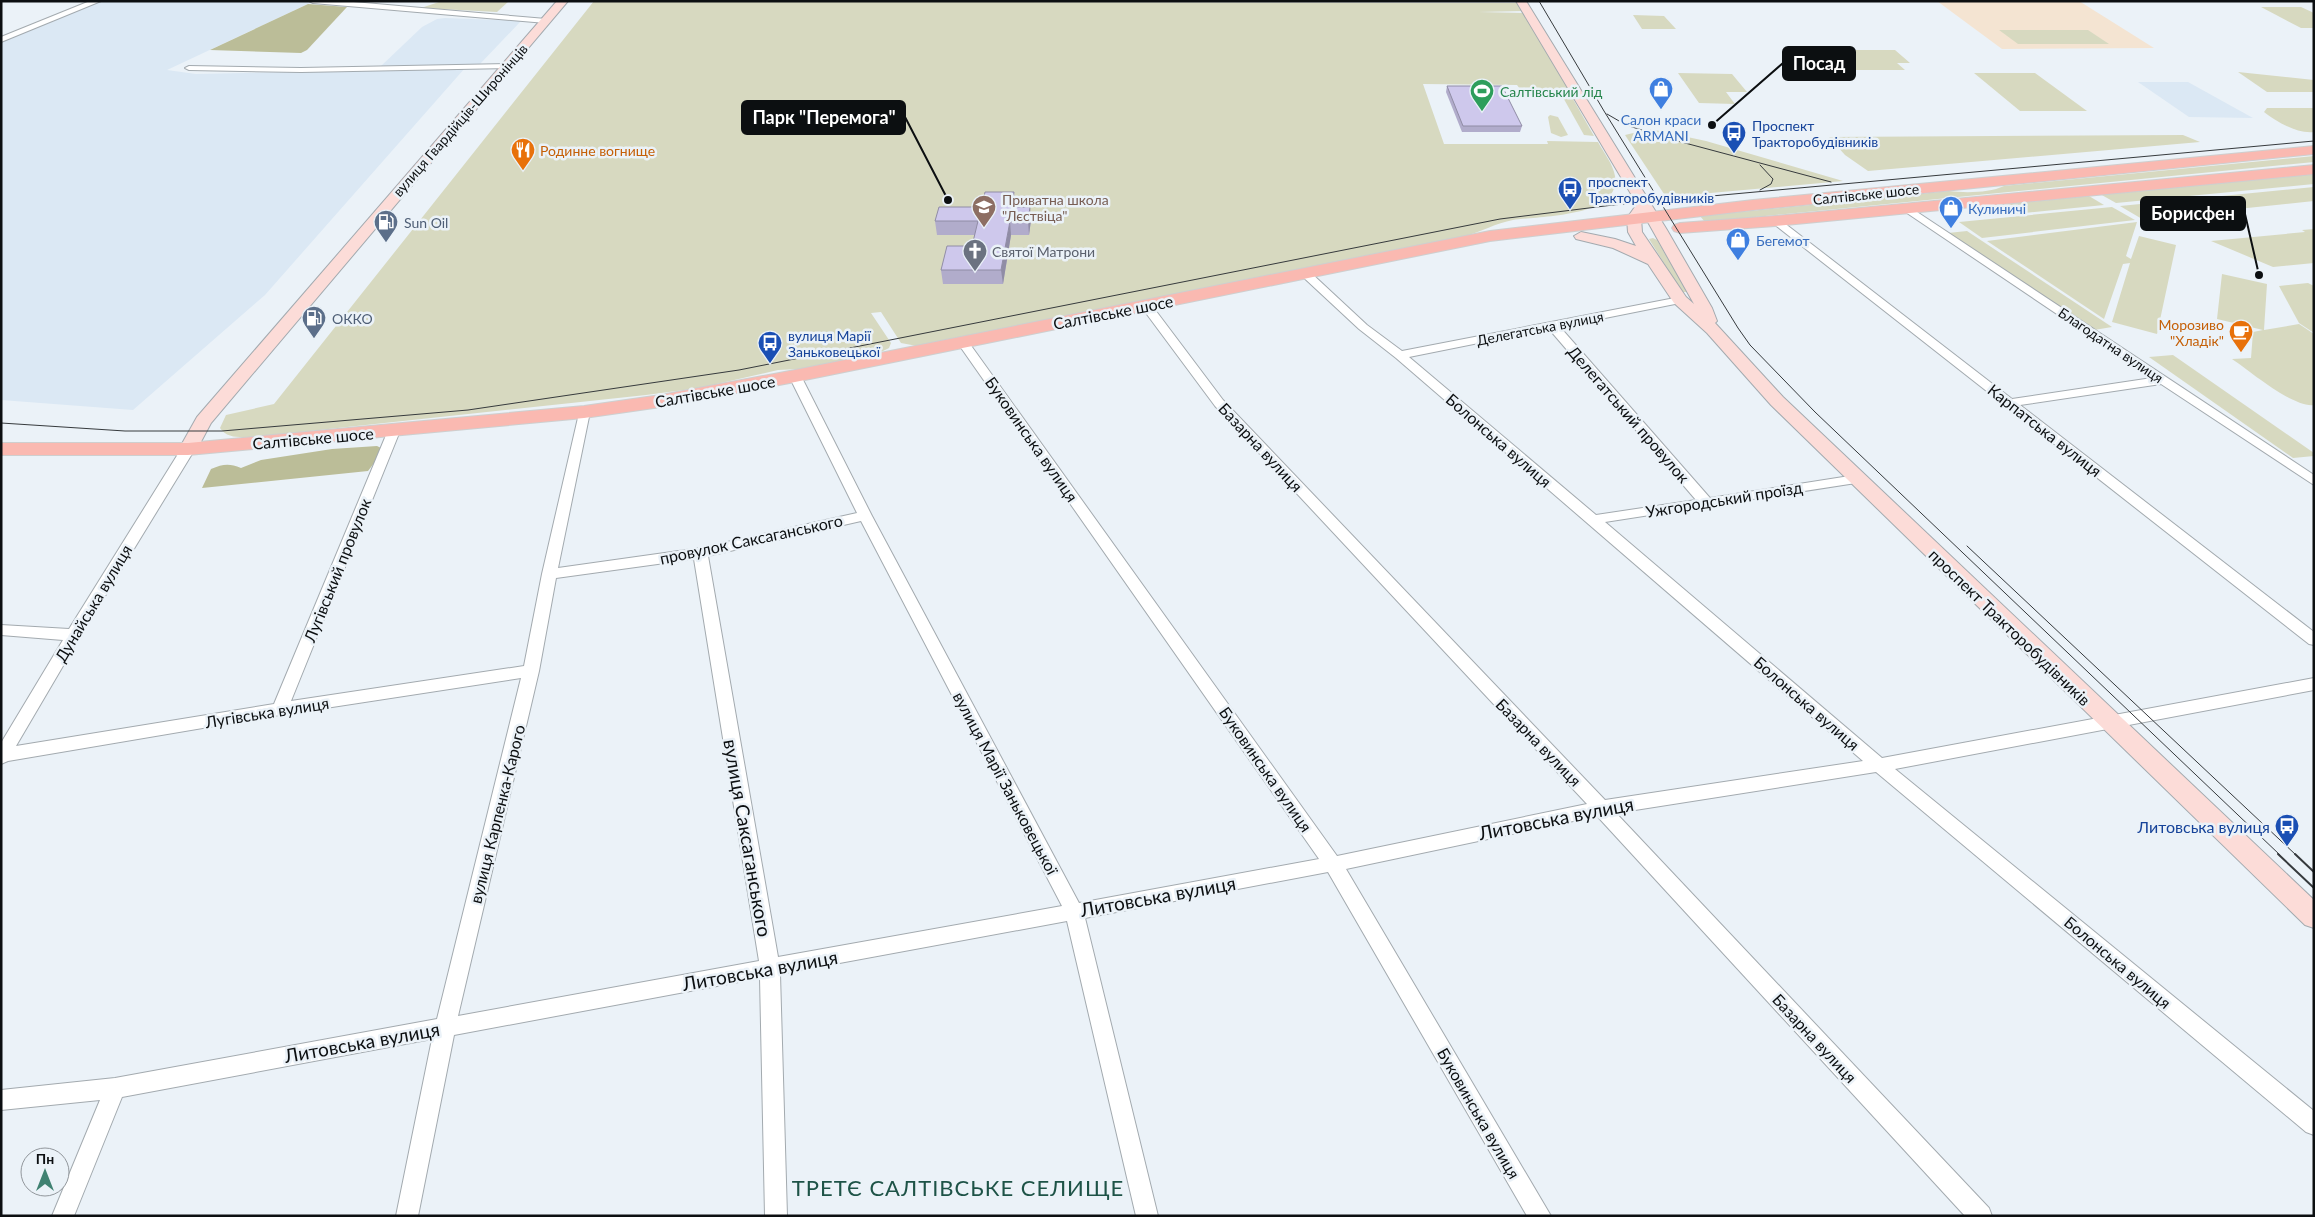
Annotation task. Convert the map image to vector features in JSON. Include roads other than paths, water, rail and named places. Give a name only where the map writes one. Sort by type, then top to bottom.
[{"type":"main road","name":"вулиця Гвардійців-Широнінців","points":[[188,448],[203,421],[563,1]]},
{"type":"main road","name":"проспект Тракторобудівників","points":[[1521,1],[1660,230],[1704,308],[1713,330]]},
{"type":"main road","name":"Салтівське шосе","points":[[1419,250],[1581,236],[1634,225],[1648,211],[2314,150]]},
{"type":"main road","name":"Салтівське шосе","points":[[1,449],[188,448],[394,431],[584,412],[661,401],[795,376],[1490,236],[1634,225],[1660,230],[1775,221],[2314,170]]},
{"type":"main road","name":"проспект Тракторобудівників","points":[[1634,225],[1652,261],[1680,300],[1713,330],[1777,401],[2110,724],[2314,917]]},
{"type":"main road","points":[[1581,236],[1622,244],[1652,261]]},
{"type":"street","points":[[1,40],[97,1]]},
{"type":"street","points":[[313,1],[546,21]]},
{"type":"street","points":[[188,68],[301,70],[508,66]]},
{"type":"street","name":"Благодатна вулиця","points":[[1908,209],[2314,481]]},
{"type":"street","name":"Карпатська вулиця","points":[[1775,221],[2314,640]]},
{"type":"street","name":"Болонська вулиця","points":[[1306,274],[1362,327],[1400,354],[1879,765],[2314,1125]]},
{"type":"street","name":"Делегатська вулиця","points":[[1400,354],[1680,300]]},
{"type":"street","name":"Базарна вулиця","points":[[1146,305],[1219,403],[1601,808],[1980,1216]]},
{"type":"street","name":"Делегатський провулок","points":[[1553,326],[1706,502]]},
{"type":"street","name":"Буковинська вулиця","points":[[964,342],[1333,864],[1540,1216]]},
{"type":"street","name":"вулиця Марії Заньковецької","points":[[795,376],[865,516],[1074,911],[1147,1216]]},
{"type":"street","points":[[2010,403],[2163,380]]},
{"type":"street","name":"вулиця Карпенка-Карого","points":[[406,1216],[446,1027],[531,671],[549,574],[584,412]]},
{"type":"street","name":"Лугівський провулок","points":[[280,709],[394,431]]},
{"type":"street","name":"Дунайська вулиця","points":[[2,756],[73,634],[188,448]]},
{"type":"street","name":"Ужгородський проїзд","points":[[1592,520],[1856,479]]},
{"type":"street","name":"провулок Саксаганського","points":[[549,574],[700,553],[865,516]]},
{"type":"street","name":"вулиця Саксаганського","points":[[700,553],[770,969],[776,1216]]},
{"type":"street","points":[[1,630],[73,634]]},
{"type":"street","name":"Лугівська вулиця","points":[[2,756],[280,709],[531,671]]},
{"type":"street","name":"Литовська вулиця","points":[[1,1100],[115,1088],[1333,864],[1601,808],[1879,765],[2110,724],[2314,684]]},
{"type":"street","points":[[63,1216],[115,1088]]},
{"type":"tram line","points":[[1539,1],[1659,201]]},
{"type":"tram line","points":[[1607,114],[1626,125],[1670,139],[1831,182]]},
{"type":"tram line","points":[[1659,201],[2314,141]]},
{"type":"tram line","points":[[1760,165],[1773,179],[1771,184],[1760,190]]},
{"type":"tram line","points":[[1,423],[125,431],[222,431],[468,410],[739,370],[1500,219],[1659,201]]},
{"type":"tram line","points":[[1659,201],[1750,345],[1815,412],[2280,855]]},
{"type":"tram line","points":[[1967,546],[2296,855]]},
{"type":"tram line","points":[[2278,854],[2314,888]]},
{"type":"tram line","points":[[2295,854],[2314,872]]},
{"type":"place","name":"Салон краси ARMANI","points":[[1661,110]]},
{"type":"place","name":"Салтівський лід","points":[[1482,112]]},
{"type":"place","name":"Посад","points":[[1712,125]]},
{"type":"place","name":"Проспект Тракторобудівників","points":[[1734,154]]},
{"type":"place","name":"Родинне вогнище","points":[[523,171]]},
{"type":"place","name":"Парк \"Перемога\"","points":[[948,200]]},
{"type":"place","name":"проспект Тракторобудівників","points":[[1570,210]]},
{"type":"place","name":"Приватна школа \"Лєствіца\"","points":[[984,228]]},
{"type":"place","name":"Кулиничі","points":[[1951,229]]},
{"type":"place","name":"Sun Oil","points":[[386,243]]},
{"type":"place","name":"Бегемот","points":[[1738,261]]},
{"type":"place","name":"Святої Матрони","points":[[975,272]]},
{"type":"place","name":"Борисфен","points":[[2259,275]]},
{"type":"place","name":"ОККО","points":[[314,339]]},
{"type":"place","name":"Морозиво \"Хладік\"","points":[[2241,353]]},
{"type":"place","name":"вулиця Марії Заньковецької","points":[[770,364]]},
{"type":"place","name":"Литовська вулиця","points":[[2287,847]]},
{"type":"district","name":"ТРЕТЄ САЛТІВСЬКЕ СЕЛИЩЕ","points":[[958,1187]]}]
